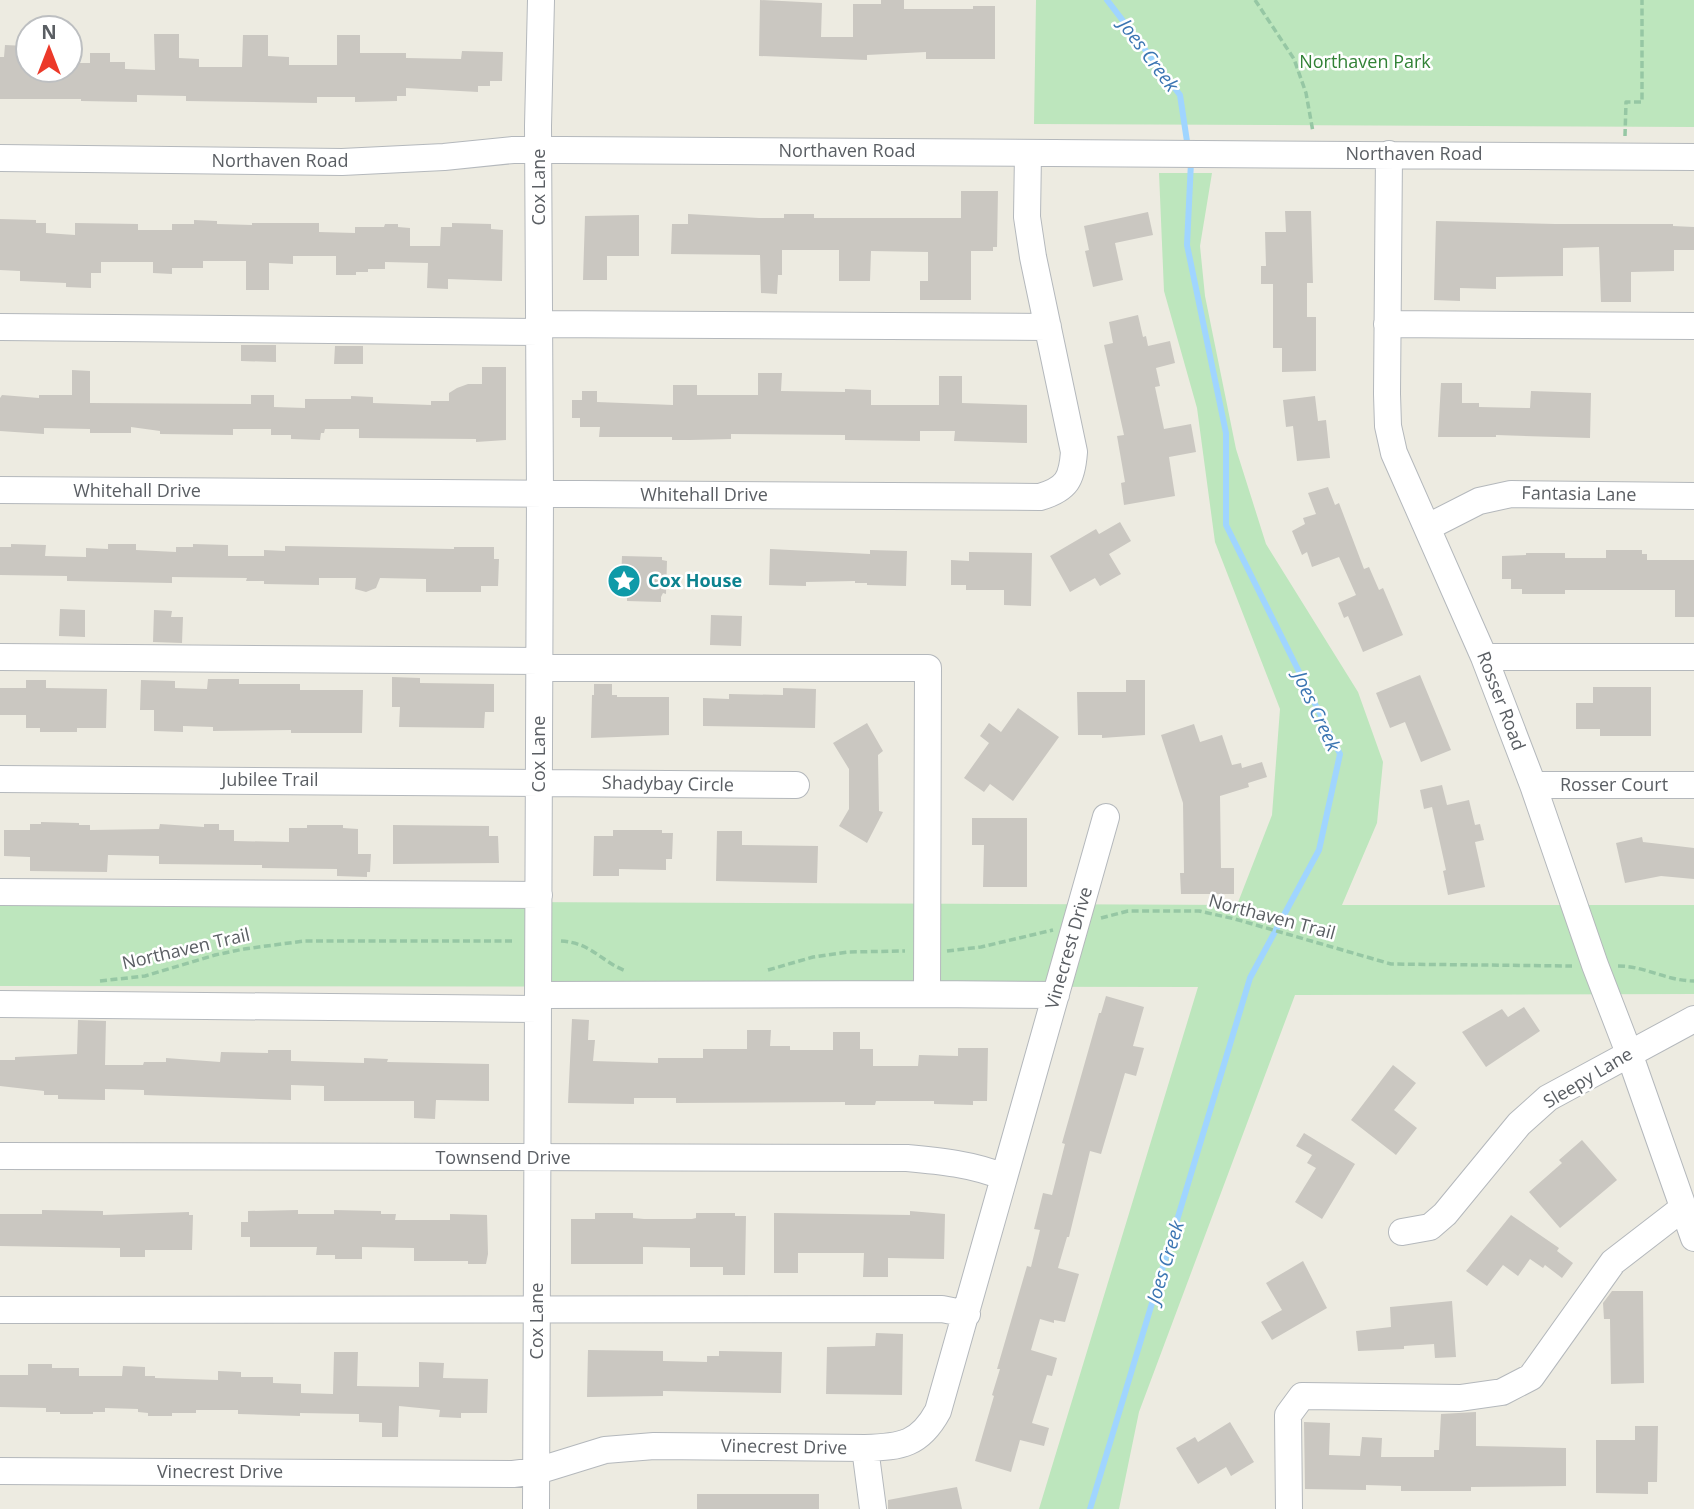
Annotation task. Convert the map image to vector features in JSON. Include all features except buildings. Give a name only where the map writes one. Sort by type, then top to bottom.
[{"type":"street","name":"Cox Lane","points":[[536,1509],[540,664],[538,150],[541,0]]},
{"type":"street","name":"Northaven Road","points":[[0,158],[342,162],[538,150],[1694,157]]},
{"type":"street","name":"Whitehall Drive","points":[[0,489],[1040,498],[1055,493],[1065,485],[1072,473],[1074,453],[1033,257],[1027,217],[1028,153]]},
{"type":"street","name":"Rosser Road","points":[[1388,154],[1388,426],[1394,453],[1485,657],[1694,1238]]},
{"type":"street","points":[[1387,324],[1694,326]]},
{"type":"street","points":[[0,327],[1048,327]]},
{"type":"street","name":"Fantasia Lane","points":[[1428,527],[1479,501],[1511,494],[1694,496]]},
{"type":"street","points":[[0,657],[928,668],[927,994]]},
{"type":"street","points":[[1485,657],[1694,657]]},
{"type":"street","name":"Jubilee Trail","points":[[0,779],[539,782]]},
{"type":"street","name":"Shadybay Circle","points":[[539,782],[796,785]]},
{"type":"street","name":"Rosser Court","points":[[1533,785],[1694,785]]},
{"type":"street","name":"Vinecrest Drive","points":[[0,1471],[499,1474],[537,1471],[605,1450],[654,1446],[889,1448],[909,1443],[930,1426],[938,1411],[1106,817]]},
{"type":"street","points":[[0,892],[539,895]]},
{"type":"street","points":[[0,1004],[538,1002],[927,994],[1056,995]]},
{"type":"street","name":"Sleepy Lane","points":[[1402,1232],[1430,1227],[1446,1214],[1519,1124],[1548,1098],[1694,1019]]},
{"type":"street","name":"Townsend Drive","points":[[0,1156],[907,1158],[948,1161],[1004,1177]]},
{"type":"street","points":[[1289,1509],[1288,1415],[1302,1396],[1460,1398],[1502,1392],[1531,1377],[1613,1262],[1684,1208]]},
{"type":"street","points":[[0,1310],[942,1309],[967,1314]]},
{"type":"street","points":[[865,1448],[873,1509]]},
{"type":"path","points":[[1255,0],[1294,59],[1306,93],[1314,134]]},
{"type":"path","points":[[1626,136],[1626,102],[1642,102],[1642,0]]},
{"type":"path","name":"Northaven Trail","points":[[760,972],[813,957],[848,952],[956,951],[1128,911],[1163,909],[1199,911],[1235,919],[1391,964],[1637,967],[1672,979],[1694,981]]},
{"type":"path","name":"Northaven Trail","points":[[100,981],[145,976],[244,949],[304,941],[504,941]]},
{"type":"path","points":[[563,941],[584,945],[630,973]]},
{"type":"green space","name":"Northaven Park","points":[[1036,0],[1694,0],[1694,127],[1034,124]]},
{"type":"green space","points":[[1159,173],[1212,173],[1200,246],[1205,296],[1236,449],[1266,544],[1358,692],[1383,762],[1377,823],[1342,905],[1694,905],[1694,994],[1295,995],[1139,1412],[1119,1509],[1039,1509],[1198,987],[0,986],[0,900],[1237,905],[1272,815],[1280,709],[1215,542],[1197,408],[1164,291]]},
{"type":"waterway","name":"Joes Creek","points":[[1107,0],[1180,95],[1188,148]]},
{"type":"waterway","name":"Joes Creek","points":[[1090,1509],[1250,978],[1319,850],[1340,754],[1226,525],[1226,433],[1187,245],[1191,162]]},
{"type":"place","name":"Cox House","points":[[624,581]]}]
